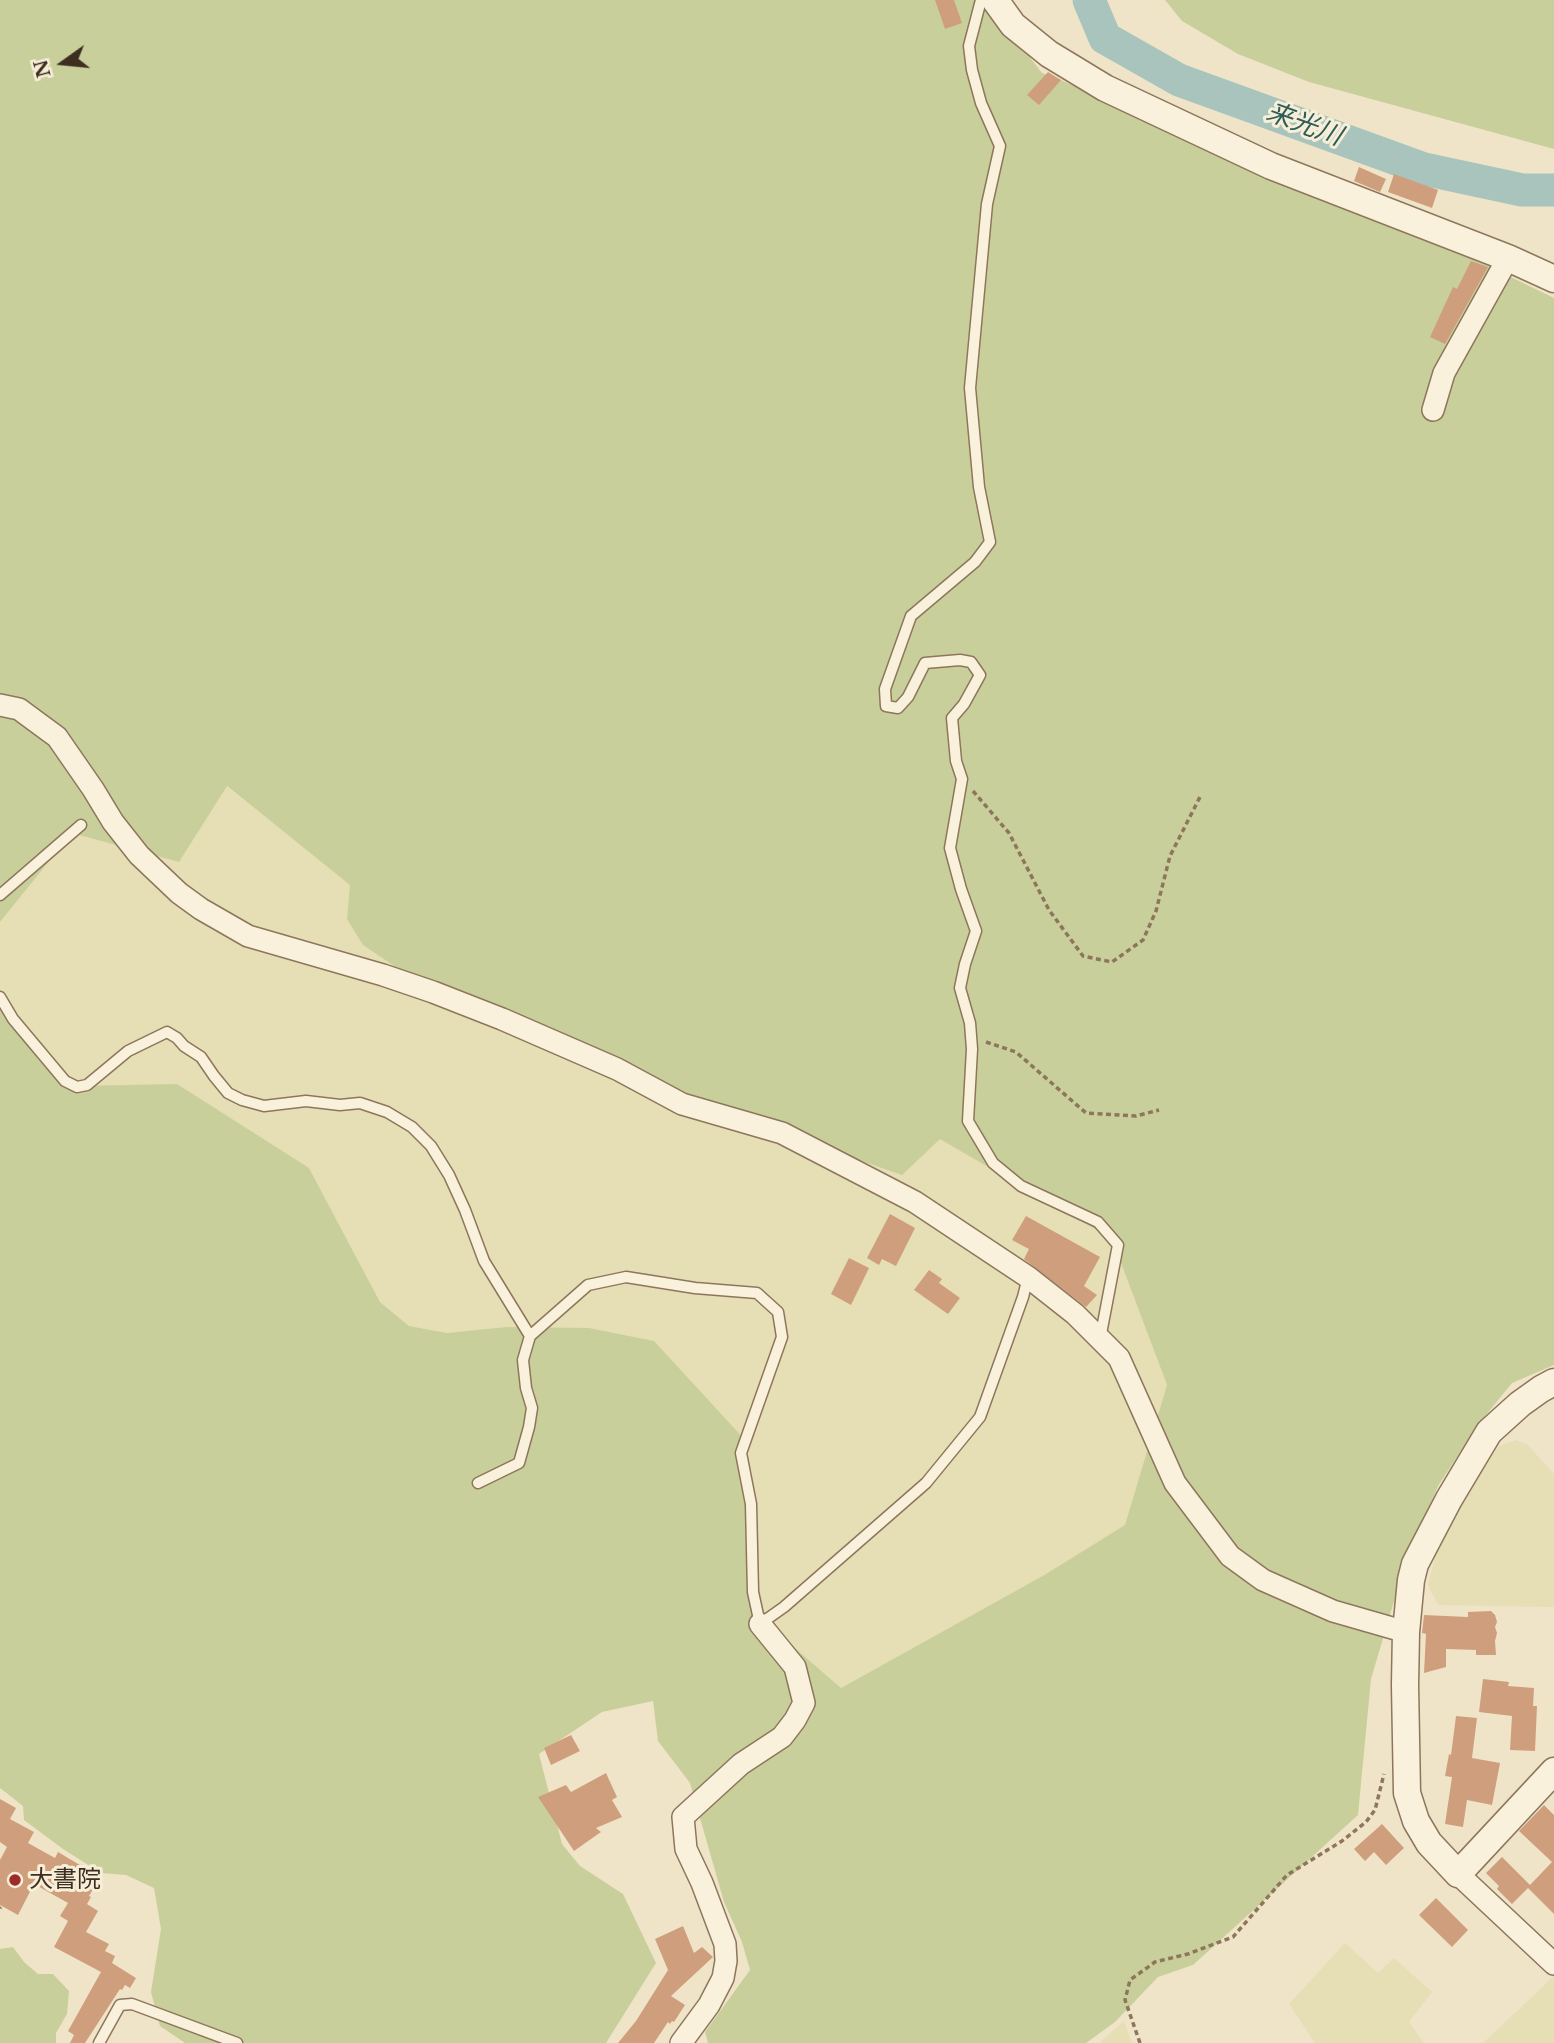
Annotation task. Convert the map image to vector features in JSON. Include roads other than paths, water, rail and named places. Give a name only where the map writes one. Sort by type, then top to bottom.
[{"type":"street","points":[[995,0],[1013,25],[1049,54],[1105,88],[1271,166],[1508,258],[1554,279]]},
{"type":"street","points":[[1433,410],[1444,373],[1508,258]]},
{"type":"street","points":[[0,705],[19,709],[57,737],[139,855],[179,893],[248,936],[433,992],[502,1019],[617,1069],[682,1104],[782,1133],[915,1202],[1028,1277],[1075,1314],[1119,1358],[1175,1483],[1230,1556],[1263,1580],[1333,1611],[1406,1632]]},
{"type":"street","points":[[1554,1382],[1520,1404],[1489,1432],[1449,1499],[1415,1564],[1406,1632],[1405,1685],[1407,1793],[1416,1821],[1429,1843],[1458,1874],[1554,1965]]},
{"type":"street","points":[[681,2043],[709,2005],[723,1978],[726,1961],[725,1944],[686,1849],[683,1817],[741,1764],[782,1737],[796,1720],[804,1703],[795,1667],[760,1624]]},
{"type":"street","points":[[1458,1874],[1553,1776]]},
{"type":"lane","points":[[981,0],[969,46],[972,70],[981,103],[1000,146],[987,204],[970,388],[979,487],[990,542],[975,562],[911,616],[885,690],[886,706],[898,708],[908,697],[925,663],[960,660],[971,662],[980,676],[964,704],[952,718],[956,761],[962,779],[950,848],[976,931],[960,988],[970,1023],[972,1049],[968,1121],[993,1163],[1021,1186],[1098,1222],[1118,1245],[1100,1339]]},
{"type":"lane","points":[[0,895],[81,825]]},
{"type":"lane","points":[[0,997],[13,1019],[65,1081],[77,1087],[87,1085],[128,1051],[167,1031],[201,1057],[228,1093],[242,1100],[264,1105],[306,1101],[340,1105],[360,1103],[387,1112],[412,1127],[431,1146],[449,1175],[484,1261],[530,1336]]},
{"type":"lane","points":[[478,1483],[519,1462],[532,1408],[526,1388],[523,1360],[530,1336],[588,1285],[626,1277],[758,1293],[778,1312],[782,1336],[741,1452],[751,1504],[753,1592],[760,1624],[926,1483],[980,1418],[1028,1277]]},
{"type":"lane","points":[[99,2043],[120,2005],[132,2004],[237,2043]]},
{"type":"waterway","name":"来光川","points":[[1089,0],[1105,38],[1179,80],[1424,169],[1522,190],[1554,190]]},
{"type":"place","name":"大書院","points":[[15,1880]]}]
